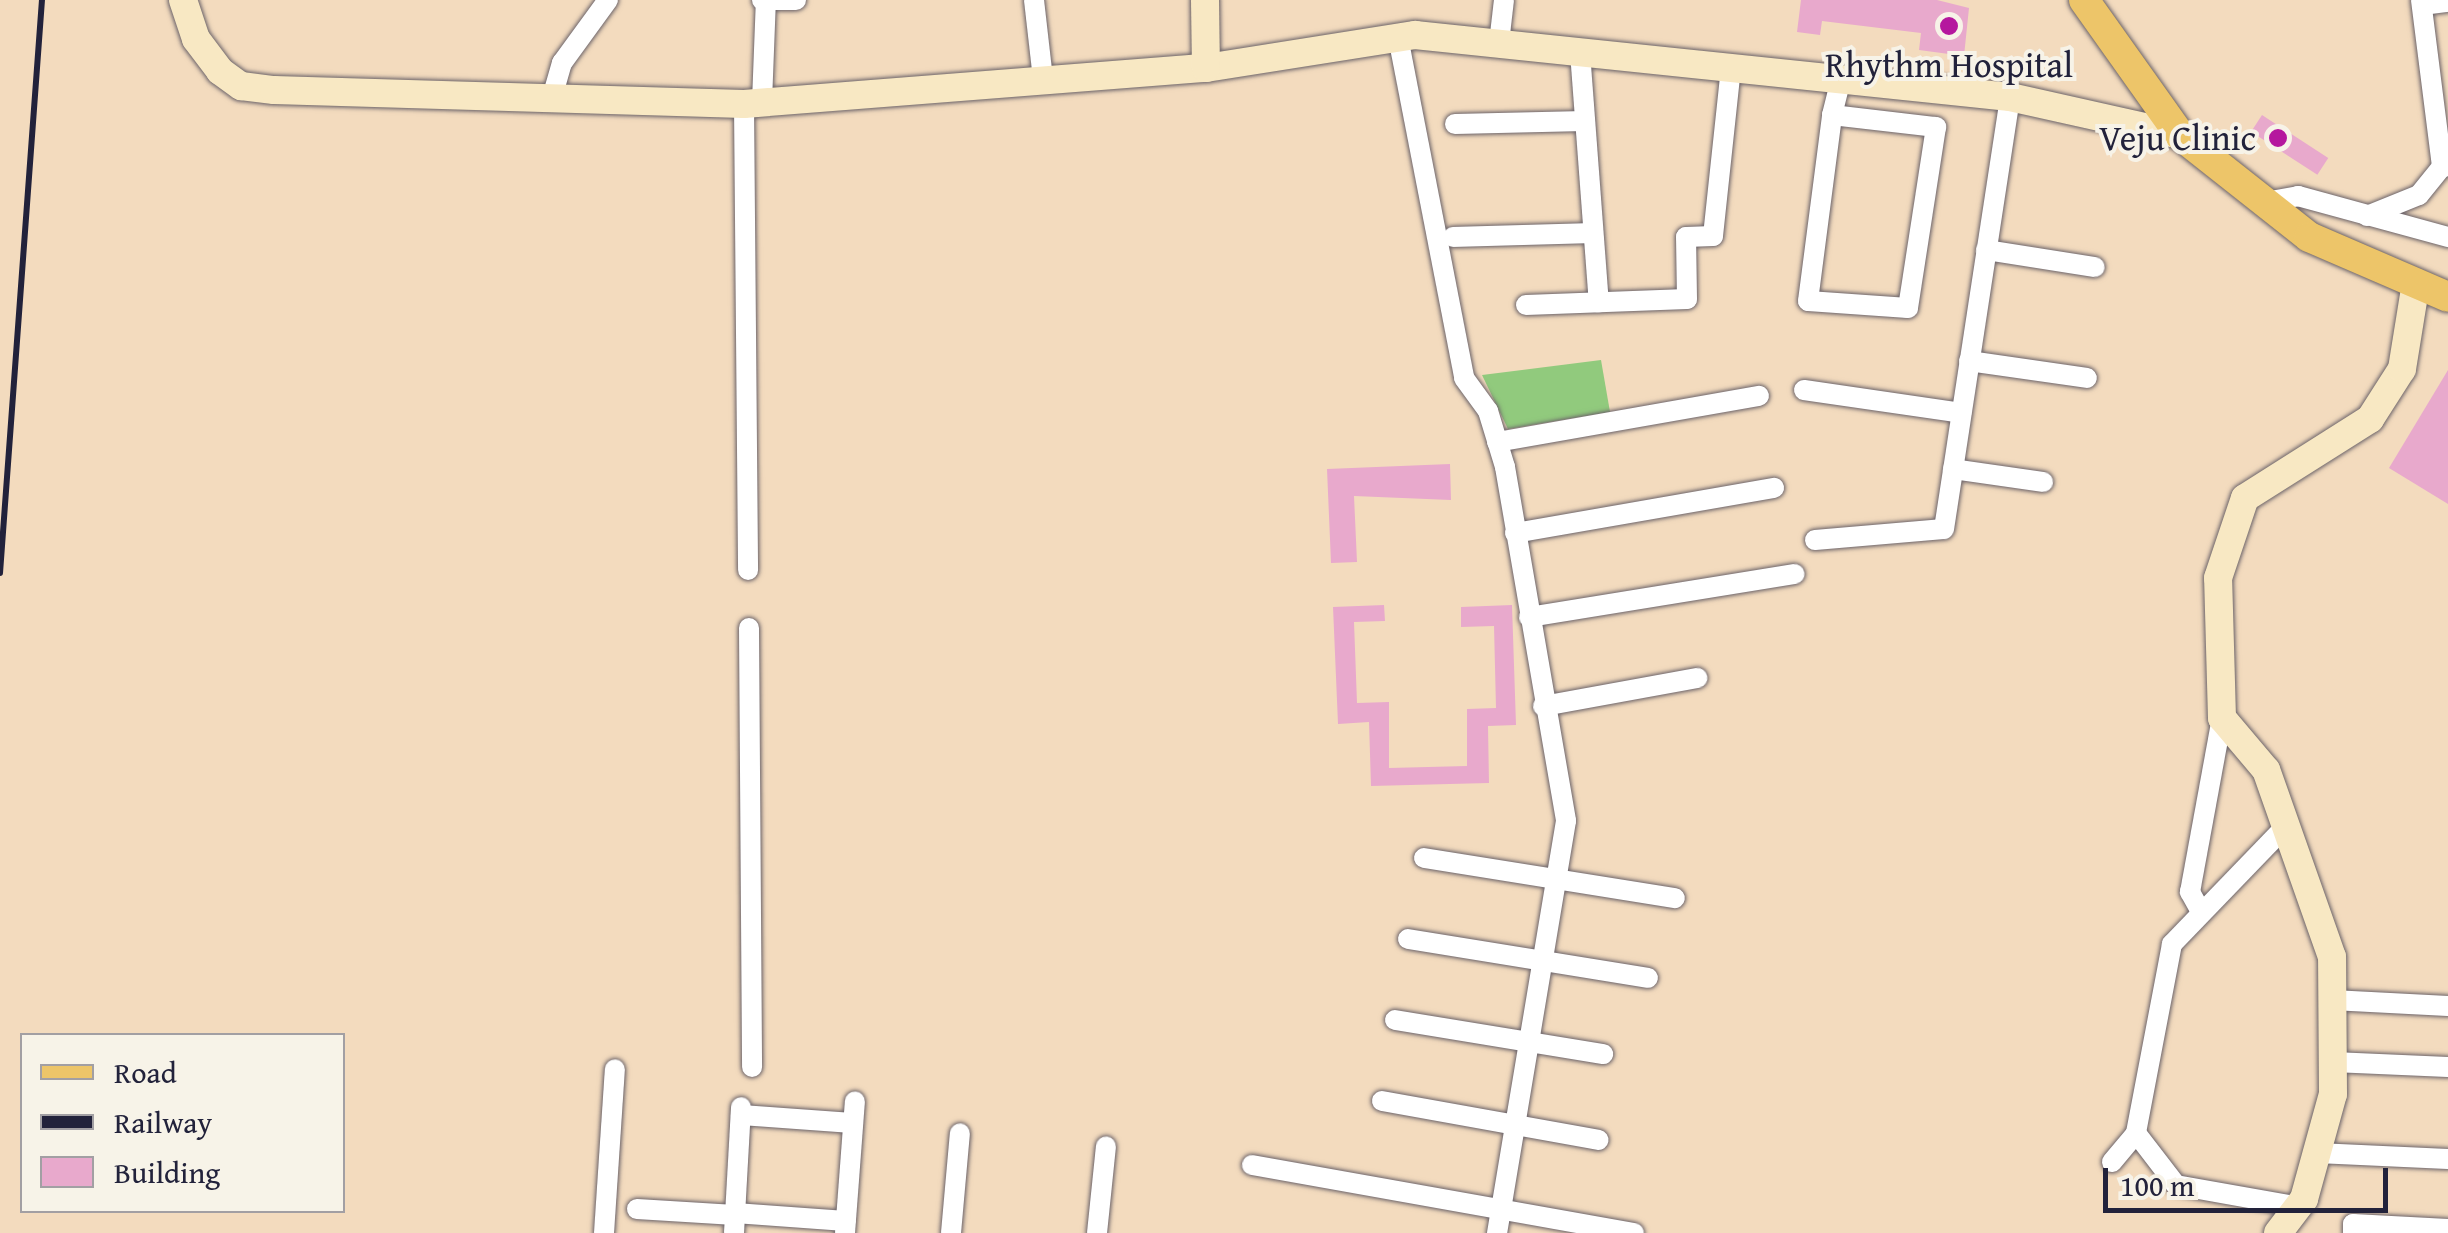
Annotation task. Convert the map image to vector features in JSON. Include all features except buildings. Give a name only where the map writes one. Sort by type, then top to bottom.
[{"type":"main road","points":[[2084,0],[2180,135],[2309,236],[2448,297]]},
{"type":"street","points":[[183,0],[196,39],[220,71],[241,86],[551,100],[753,103],[1206,68],[1398,37],[1499,43],[2010,97],[2180,135]]},
{"type":"street","points":[[551,100],[562,64],[608,0]]},
{"type":"street","points":[[748,570],[753,103],[764,0],[796,0]]},
{"type":"street","points":[[1034,0],[1044,79]]},
{"type":"street","points":[[1206,0],[1206,68]]},
{"type":"street","points":[[1499,43],[1504,0]]},
{"type":"street","points":[[2367,216],[2418,195],[2445,166],[2440,82],[2422,2],[2448,2]]},
{"type":"street","points":[[1398,37],[1464,378],[1488,411],[1497,442],[1566,821],[1533,1042],[1497,1233]]},
{"type":"street","points":[[1580,52],[1599,302]]},
{"type":"street","points":[[1526,305],[1687,298],[1686,238],[1712,236],[1730,68]]},
{"type":"street","points":[[1841,80],[1832,115],[1808,301],[1908,308],[1942,90]]},
{"type":"street","points":[[1816,540],[1944,529],[2010,97]]},
{"type":"street","points":[[1832,115],[1936,127]]},
{"type":"street","points":[[1455,124],[1585,120]]},
{"type":"street","points":[[2265,202],[2298,196],[2448,237]]},
{"type":"street","points":[[1453,238],[1593,234]]},
{"type":"street","points":[[1986,250],[2095,267]]},
{"type":"street","points":[[2200,910],[2190,892],[2222,718],[2218,578],[2245,498],[2370,419],[2402,370],[2416,283]]},
{"type":"street","points":[[1970,361],[2088,378]]},
{"type":"street","points":[[1804,390],[1962,413]]},
{"type":"street","points":[[1497,442],[1760,396]]},
{"type":"street","points":[[1953,469],[2043,482]]},
{"type":"street","points":[[1516,533],[1774,488]]},
{"type":"street","points":[[1529,617],[1795,574]]},
{"type":"street","points":[[748,628],[752,1067]]},
{"type":"street","points":[[1543,706],[1697,678]]},
{"type":"street","points":[[2222,718],[2266,770],[2332,957],[2333,1094],[2298,1207],[2278,1233]]},
{"type":"street","points":[[2112,1162],[2136,1134],[2172,944],[2200,910],[2286,827]]},
{"type":"street","points":[[1424,858],[1675,898]]},
{"type":"street","points":[[1408,939],[1648,978]]},
{"type":"street","points":[[2332,1000],[2448,1006]]},
{"type":"street","points":[[1395,1020],[1603,1054]]},
{"type":"street","points":[[2333,1062],[2448,1067]]},
{"type":"street","points":[[604,1233],[616,1069]]},
{"type":"street","points":[[1382,1102],[1599,1140]]},
{"type":"street","points":[[637,1209],[735,1220],[846,1227],[854,1112],[741,1111],[735,1220]]},
{"type":"street","points":[[950,1233],[960,1133]]},
{"type":"street","points":[[2136,1134],[2176,1185],[2298,1207]]},
{"type":"street","points":[[1098,1233],[1106,1146]]},
{"type":"street","points":[[2317,1153],[2448,1159]]},
{"type":"street","points":[[1252,1165],[1634,1233]]},
{"type":"street","points":[[2353,1233],[2353,1224],[2448,1229]]},
{"type":"green space","points":[[1601,360],[1610,412],[1508,429],[1482,375]]},
{"type":"railway","points":[[0,573],[42,0]]},
{"type":"place","name":"Rhythm Hospital","points":[[1949,26]]},
{"type":"place","name":"Veju Clinic","points":[[2278,138]]}]
